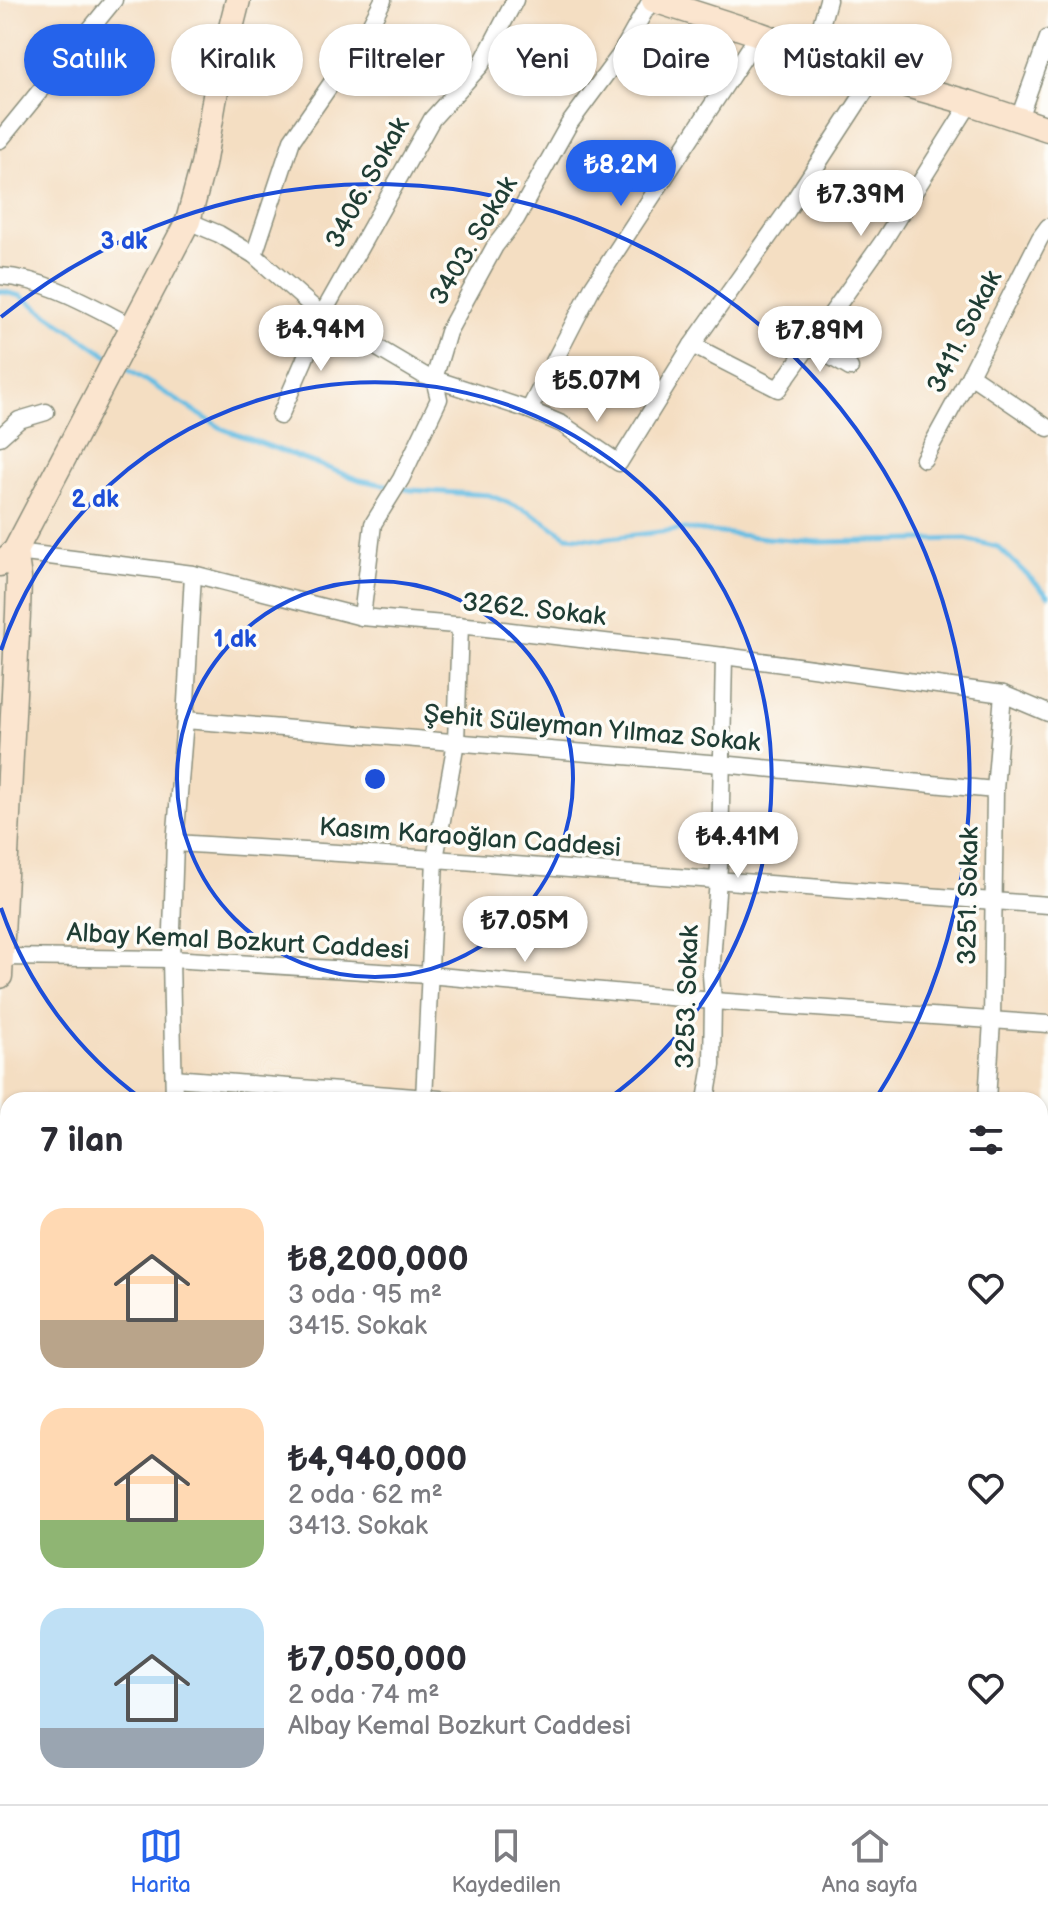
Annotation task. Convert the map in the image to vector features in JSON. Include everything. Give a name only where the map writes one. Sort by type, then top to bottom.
[{"type":"street","points":[[3,129],[114,0]]},
{"type":"street","points":[[0,976],[19,578],[5,555],[133,327],[188,221],[238,0]]},
{"type":"street","points":[[254,255],[292,140],[365,35],[383,0]]},
{"type":"street","name":"3406. Sokak","points":[[280,416],[322,315],[432,119],[481,65],[515,0]]},
{"type":"street","points":[[653,0],[754,32]]},
{"type":"street","name":"3403. Sokak","points":[[362,617],[373,524],[401,479],[439,399],[434,379],[448,332],[495,246],[516,219],[569,124],[620,55],[653,0]]},
{"type":"street","points":[[821,24],[828,0]]},
{"type":"street","points":[[1019,118],[1048,38]]},
{"type":"street","points":[[529,410],[592,288],[754,42]]},
{"type":"street","points":[[188,221],[219,234],[254,255],[322,315],[425,376],[562,424],[619,463],[692,345],[787,211],[862,96]]},
{"type":"street","points":[[945,96],[1048,129]]},
{"type":"street","points":[[692,345],[778,389],[884,240],[970,103]]},
{"type":"street","name":"3411. Sokak","points":[[924,459],[1048,227]]},
{"type":"street","points":[[0,276],[21,277],[60,291],[133,327]]},
{"type":"street","points":[[809,344],[850,368]]},
{"type":"street","points":[[970,375],[1048,428]]},
{"type":"street","points":[[0,437],[19,420],[46,412]]},
{"type":"street","name":"3262. Sokak","points":[[5,555],[193,574],[362,617],[460,625],[724,656],[1003,694],[1048,713]]},
{"type":"street","points":[[174,1092],[171,959],[175,843],[193,574]]},
{"type":"street","points":[[424,1092],[435,859],[456,742],[460,625]]},
{"type":"street","name":"3253. Sokak","points":[[707,1092],[712,1065],[711,975],[718,880],[724,656]]},
{"type":"street","name":"3251. Sokak","points":[[988,1092],[992,1021],[995,790],[1003,694]]},
{"type":"street","name":"Şehit Süleyman Yılmaz Sokak","points":[[185,720],[995,790]]},
{"type":"street","name":"Kasım Karaoğlan Caddesi","points":[[175,843],[435,859],[1048,905]]},
{"type":"street","name":"Albay Kemal Bozkurt Caddesi","points":[[1,955],[171,959],[428,975],[713,1001],[1048,1024]]},
{"type":"street","points":[[174,1078],[341,1092]]},
{"type":"waterway","points":[[0,291],[21,296],[108,356]]},
{"type":"waterway","points":[[119,364],[223,429],[360,480],[411,490],[489,495],[530,512],[567,536],[601,539],[685,529],[819,542],[966,539],[998,547],[1048,595]]}]
